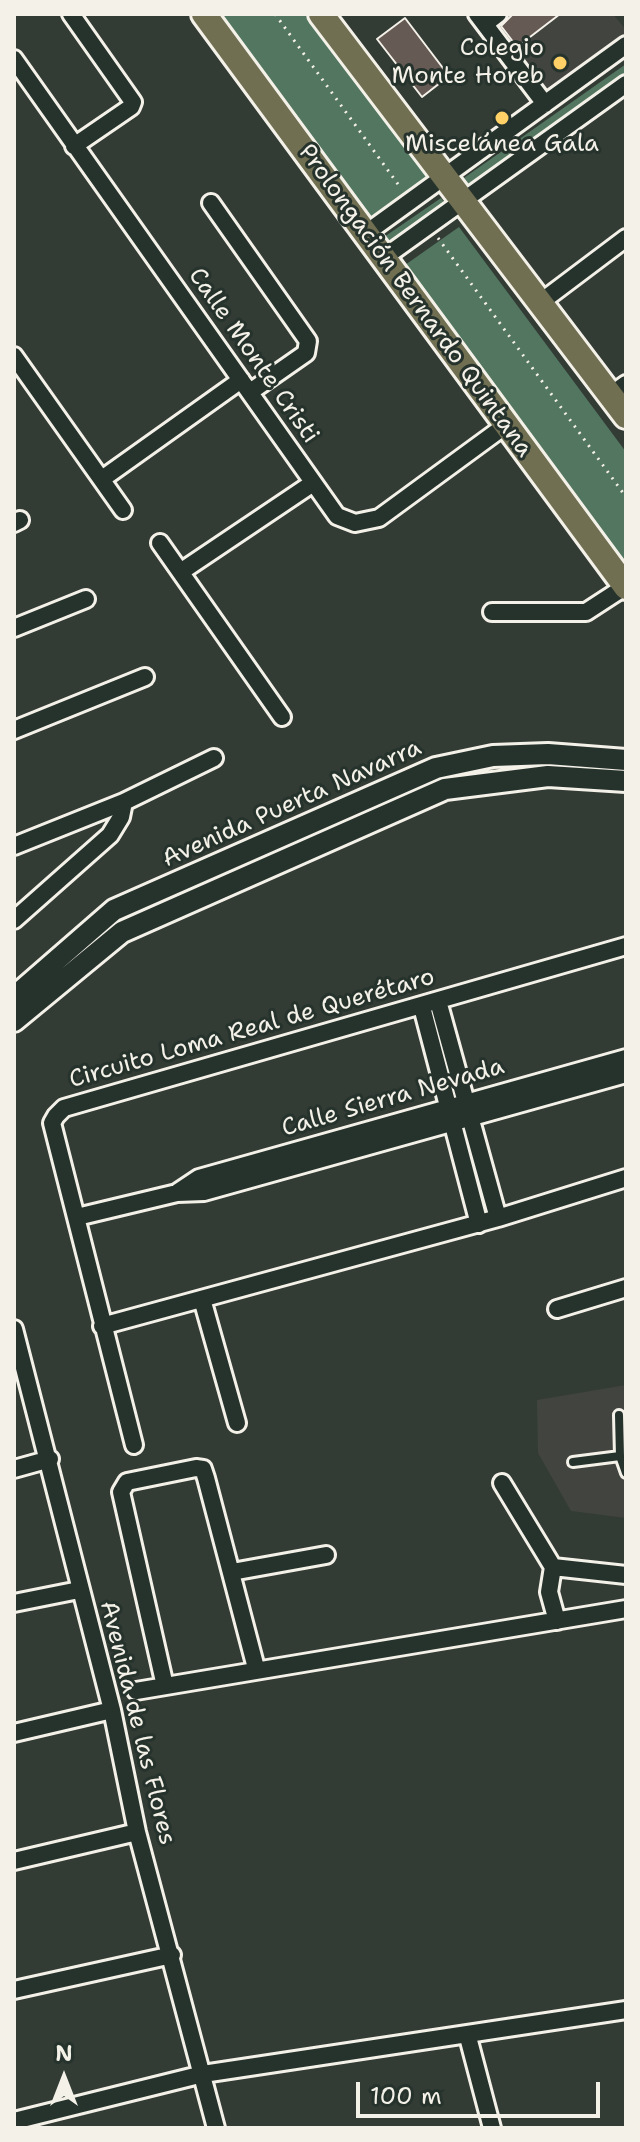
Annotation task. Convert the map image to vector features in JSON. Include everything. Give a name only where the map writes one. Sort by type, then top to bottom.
[{"type":"main road","name":"Prolongación Bernardo Quintana","points":[[204,14],[626,587]]},
{"type":"main road","points":[[321,14],[444,179],[541,302],[618,390],[626,416]]},
{"type":"street","points":[[71,14],[133,102],[131,107],[74,146]]},
{"type":"street","points":[[487,17],[545,104]]},
{"type":"street","points":[[365,234],[626,45]]},
{"type":"street","name":"Calle Monte Cristi","points":[[14,59],[337,516],[355,523],[379,518],[506,425]]},
{"type":"street","points":[[382,259],[626,84]]},
{"type":"street","points":[[102,479],[245,386],[306,353],[308,341],[211,203]]},
{"type":"street","points":[[541,302],[626,238]]},
{"type":"street","points":[[14,356],[123,510]]},
{"type":"street","points":[[182,571],[313,483]]},
{"type":"street","points":[[160,543],[282,717]]},
{"type":"street","points":[[492,612],[586,612],[626,587]]},
{"type":"street","points":[[14,628],[86,599]]},
{"type":"street","points":[[14,730],[145,677]]},
{"type":"street","name":"Avenida Puerta Navarra","points":[[14,997],[114,910],[436,768],[493,756],[548,754],[626,760]]},
{"type":"street","points":[[14,846],[124,802],[214,758]]},
{"type":"street","name":"Avenida Puerta Navarra","points":[[14,1021],[122,932],[445,789],[548,776],[626,781]]},
{"type":"street","points":[[14,920],[110,835],[121,817],[124,802]]},
{"type":"street","points":[[307,825],[317,846]]},
{"type":"street","name":"Circuito Loma Real de Querétaro","points":[[134,1445],[52,1123],[64,1108],[626,946]]},
{"type":"street","points":[[430,1004],[468,1110],[498,1218]]},
{"type":"street","points":[[430,1004],[450,1116],[479,1224]]},
{"type":"street","name":"Calle Sierra Nevada","points":[[77,1217],[177,1193],[199,1178],[450,1116],[626,1058]]},
{"type":"street","name":"Calle Sierra Nevada","points":[[468,1110],[626,1074]]},
{"type":"street","points":[[102,1326],[479,1224],[626,1178]]},
{"type":"street","points":[[557,1309],[626,1288]]},
{"type":"street","points":[[202,1299],[237,1423]]},
{"type":"street","name":"Avenida de las Flores","points":[[15,1336],[50,1459],[79,1590],[112,1710],[137,1832],[216,2128]]},
{"type":"street","points":[[14,1469],[50,1459]]},
{"type":"street","points":[[165,1686],[121,1492],[122,1485],[196,1468],[203,1469],[256,1668]]},
{"type":"street","points":[[502,1483],[553,1567],[549,1592],[557,1621]]},
{"type":"street","points":[[232,1572],[326,1555]]},
{"type":"street","points":[[553,1567],[626,1575]]},
{"type":"street","points":[[14,1603],[79,1590]]},
{"type":"street","points":[[136,1691],[256,1668],[626,1609]]},
{"type":"street","points":[[14,1733],[112,1710]]},
{"type":"street","points":[[14,1861],[137,1832]]},
{"type":"street","points":[[14,1990],[172,1955]]},
{"type":"street","points":[[14,2121],[203,2074],[468,2037],[626,2010]]},
{"type":"street","points":[[468,2037],[492,2128]]},
{"type":"lane","points":[[619,1415],[620,1456],[626,1473]]},
{"type":"lane","points":[[573,1462],[620,1456]]},
{"type":"path","points":[[275,14],[411,201]]},
{"type":"path","points":[[429,227],[626,497]]},
{"type":"shaded area","name":"Colegio Monte Horeb","points":[[513,14],[613,14],[626,30],[626,36],[550,93],[500,24]]},
{"type":"shaded area","points":[[626,1385],[626,1518],[571,1511],[538,1453],[537,1400]]},
{"type":"green space","points":[[215,14],[309,14],[432,181],[369,222]]},
{"type":"green space","points":[[626,64],[626,80],[470,191],[461,180]]},
{"type":"green space","points":[[441,198],[450,210],[393,249],[384,237]]},
{"type":"green space","points":[[459,227],[626,452],[626,569],[405,265]]},
{"type":"building","points":[[513,14],[560,14],[517,47],[501,26]]},
{"type":"building","points":[[405,18],[449,76],[422,97],[377,39]]},
{"type":"place","name":"Colegio Monte Horeb","points":[[560,63]]},
{"type":"place","name":"Miscelánea Gala","points":[[502,118]]}]
